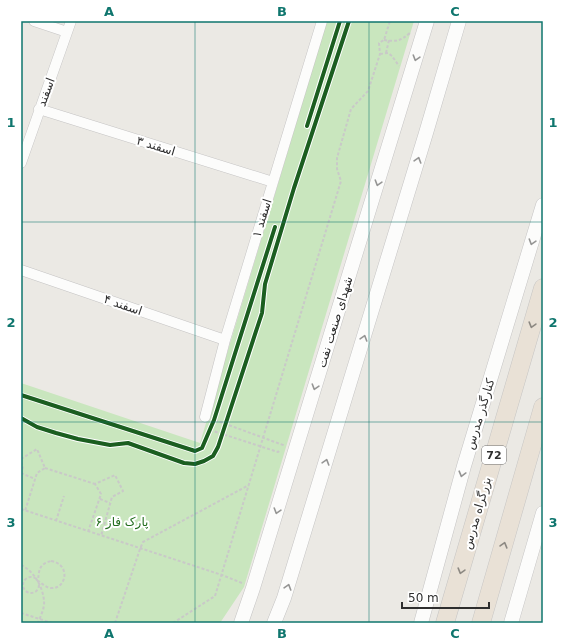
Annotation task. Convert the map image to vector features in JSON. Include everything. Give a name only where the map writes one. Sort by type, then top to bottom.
[{"type":"highway","name":"بزرگراه مدرس","points":[[445,623],[543,288]]},
{"type":"highway","points":[[481,623],[543,407]]},
{"type":"main road","name":"شهدای صنعت نفت","points":[[241,623],[428,21]]},
{"type":"main road","points":[[274,623],[284,598],[459,21]]},
{"type":"main road","name":"کنارگذر مدرس","points":[[421,623],[464,466],[543,205]]},
{"type":"main road","points":[[511,623],[543,513]]},
{"type":"street","points":[[34,21],[67,32]]},
{"type":"street","name":"اسفند","points":[[21,164],[70,21]]},
{"type":"street","name":"اسفند ۱","points":[[209,418],[225,340],[321,21]]},
{"type":"street","name":"اسفند ۳","points":[[39,109],[272,182]]},
{"type":"street","name":"اسفند ۴","points":[[21,270],[225,340]]},
{"type":"path","points":[[384,40],[390,21]]},
{"type":"path","points":[[175,622],[215,596],[341,181],[337,158],[351,109],[368,91],[380,54],[379,43],[384,40],[400,41],[412,32]]},
{"type":"path","points":[[386,53],[389,40]]},
{"type":"path","points":[[380,54],[388,53],[392,56],[410,80]]},
{"type":"path","points":[[209,418],[216,412]]},
{"type":"path","points":[[220,441],[228,417]]},
{"type":"path","points":[[209,418],[283,445],[282,450],[278,452],[210,430]]},
{"type":"path","points":[[208,435],[210,430],[209,418]]},
{"type":"path","points":[[21,459],[37,450],[45,468],[95,484],[101,494],[88,532]]},
{"type":"path","points":[[21,462],[23,466],[21,474],[35,479]]},
{"type":"path","points":[[25,511],[37,473],[45,468]]},
{"type":"path","points":[[95,484],[115,474],[123,491],[112,497],[101,536]]},
{"type":"path","points":[[115,623],[143,542],[249,485]]},
{"type":"path","points":[[56,521],[64,496]]},
{"type":"path","points":[[100,499],[110,503]]},
{"type":"path","points":[[21,510],[222,575],[253,588]]},
{"type":"path","points":[[38,581],[38,572],[46,562],[51,561],[59,564],[64,571],[64,579],[58,586],[50,588],[46,586],[38,581],[34,578],[29,577],[23,583],[25,591],[30,593],[37,591],[39,586],[38,581]]},
{"type":"path","points":[[21,565],[28,568],[42,589],[45,603],[38,623]]},
{"type":"path","points":[[21,613],[52,623]]},
{"type":"green space","name":"پارک فاز ۶","points":[[327,21],[414,21],[244,587],[220,623],[21,623],[21,383],[200,443]]},
{"type":"cycle path","points":[[307,126],[340,21]]},
{"type":"cycle path","points":[[21,418],[37,427],[56,433],[110,445],[128,443],[184,463],[195,464],[213,456],[218,447],[262,313],[265,284],[294,188],[349,21]]},
{"type":"cycle path","points":[[21,395],[195,451],[202,448],[214,420],[275,227]]}]
